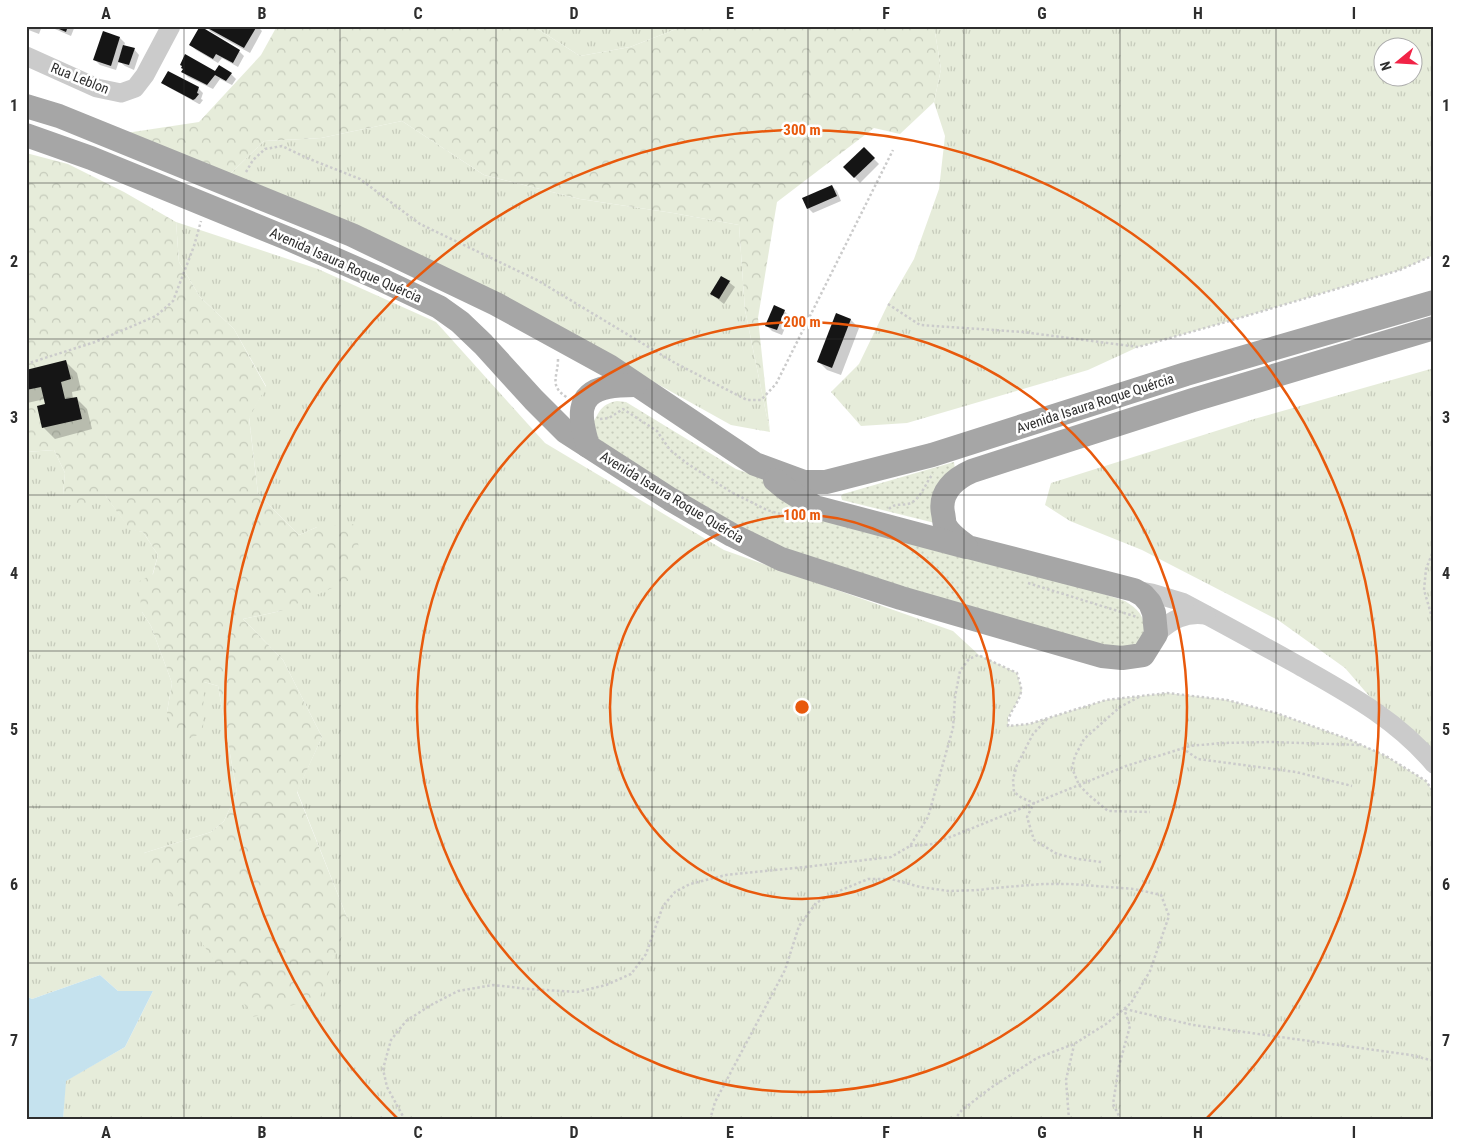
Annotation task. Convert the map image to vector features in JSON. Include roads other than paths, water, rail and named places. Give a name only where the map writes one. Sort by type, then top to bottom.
[{"type":"main road","points":[[26,91],[59,116]]},
{"type":"main road","name":"Avenida Isaura Roque Quércia","points":[[26,106],[59,116],[352,235],[496,304],[609,366],[755,464],[786,489],[816,507],[1134,590],[1143,595],[1150,603],[1154,614],[1156,634],[1143,655],[1122,658],[1102,656],[901,598],[781,559],[732,535],[670,499],[566,432],[483,344],[460,322],[439,307],[378,278],[206,204],[91,158],[26,135]]},
{"type":"main road","name":"Avenida Isaura Roque Quércia","points":[[755,464],[804,482],[826,482],[854,476],[932,455],[1186,374],[1434,302]]},
{"type":"main road","name":"Avenida Isaura Roque Quércia","points":[[968,547],[953,536],[945,524],[942,509],[944,496],[951,484],[961,476],[1194,400],[1434,328]]},
{"type":"main road","points":[[588,446],[582,425],[582,405],[592,392],[609,386],[635,385]]},
{"type":"street","name":"Rua Leblon","points":[[26,56],[97,88],[121,93],[135,88],[145,75],[172,26]]},
{"type":"street","points":[[1134,590],[1182,602],[1360,701],[1395,726],[1418,746],[1434,764]]},
{"type":"street","points":[[1156,634],[1168,623],[1181,617],[1195,613],[1207,615]]},
{"type":"water","points":[[100,975],[118,991],[153,991],[125,1047],[66,1081],[63,1120],[33,1120],[26,1114],[26,996],[32,999]]}]
